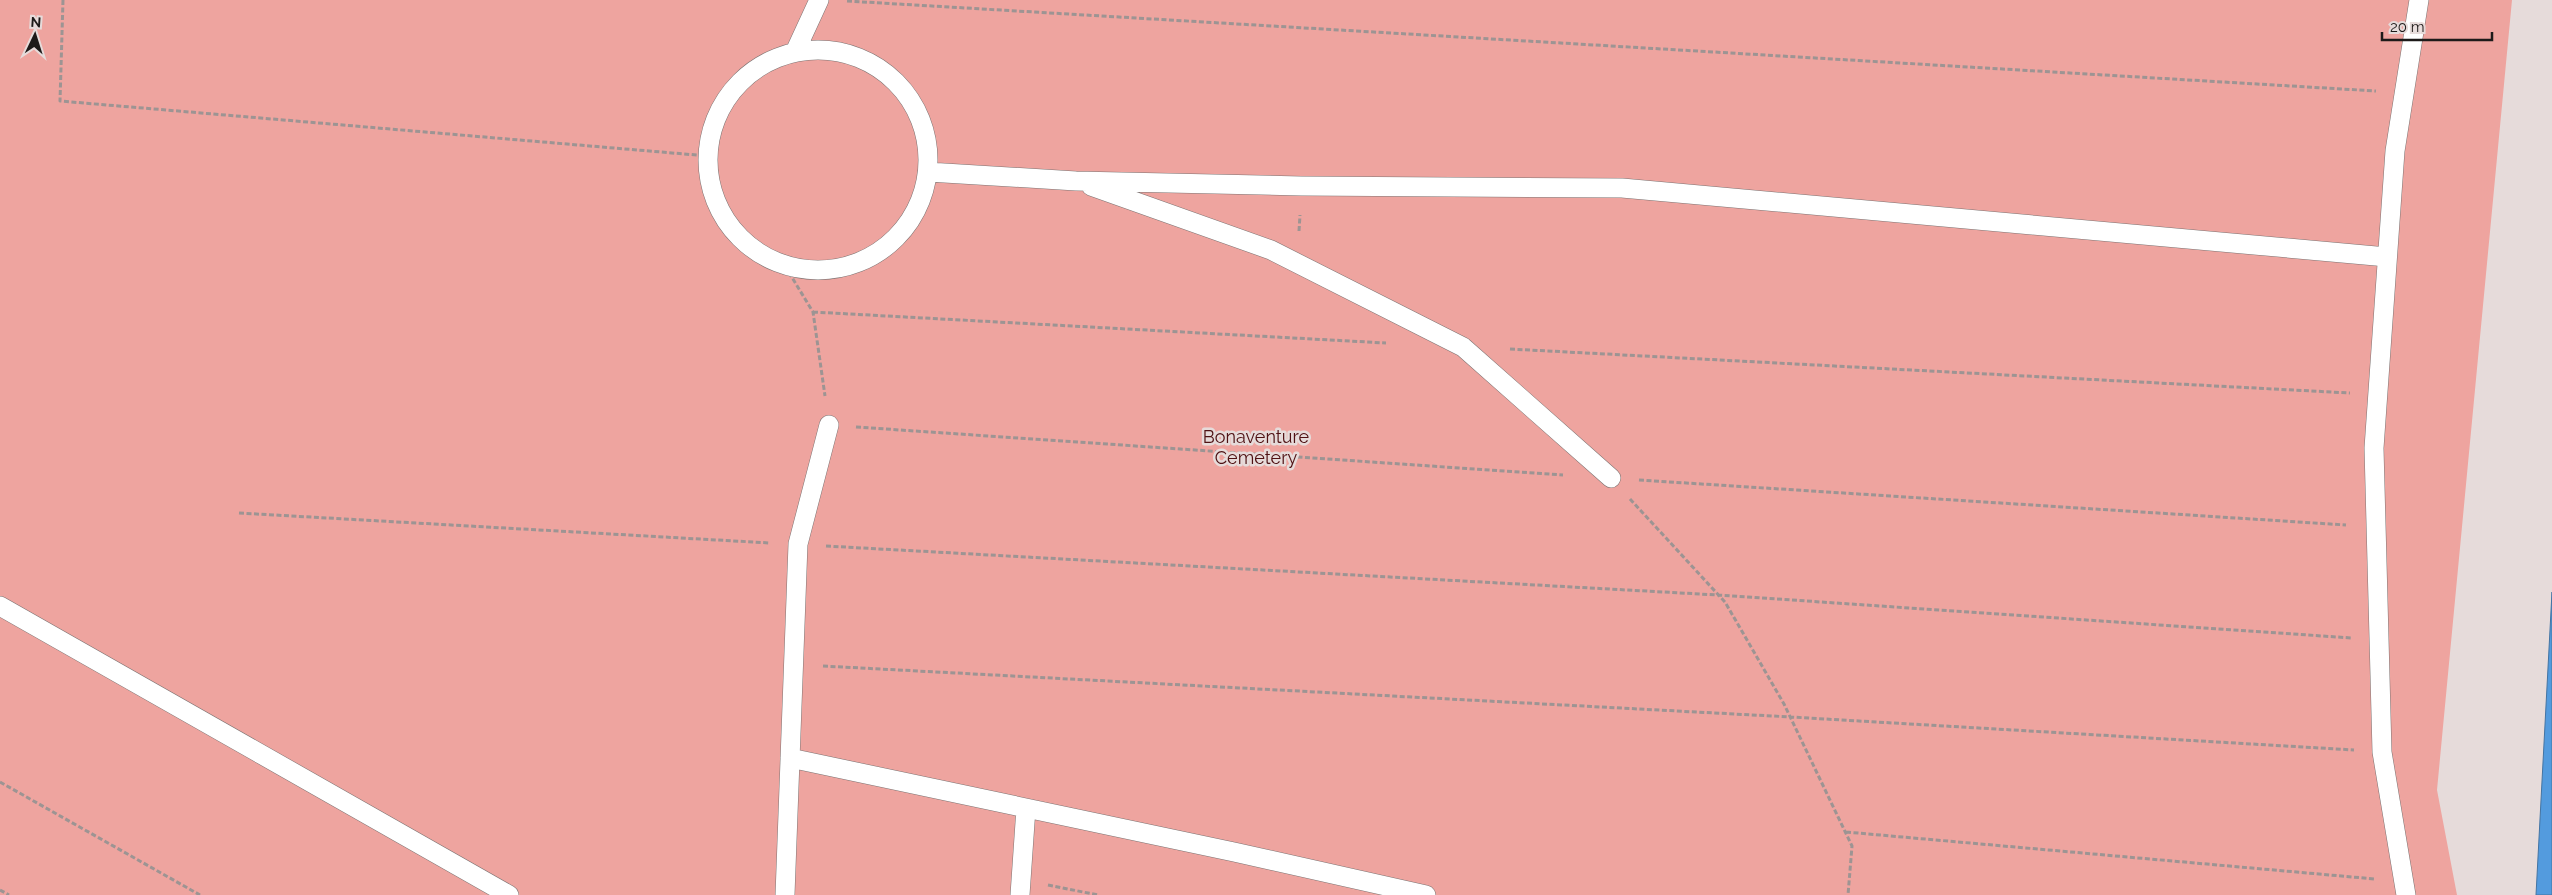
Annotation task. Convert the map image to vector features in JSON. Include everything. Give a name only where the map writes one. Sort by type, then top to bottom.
[{"type":"lane","points":[[795,52],[819,0]]},
{"type":"lane","points":[[2405,888],[2382,752],[2374,448],[2395,150],[2419,0]]},
{"type":"lane","points":[[832,50],[867,60],[897,81],[918,111],[929,146],[927,183],[914,217],[890,245],[858,263],[822,271],[785,266],[762,255],[741,239],[722,215],[711,187],[708,156],[714,121],[733,89],[760,65],[795,52],[832,50]]},
{"type":"lane","points":[[928,172],[1076,181],[1301,186],[1622,188],[2387,257]]},
{"type":"lane","points":[[1076,181],[1271,250],[1463,347],[1611,478]]},
{"type":"lane","points":[[785,895],[798,544],[829,425]]},
{"type":"lane","points":[[0,606],[509,895]]},
{"type":"lane","points":[[790,758],[1426,895]]},
{"type":"lane","points":[[1020,887],[1026,808]]},
{"type":"path","points":[[63,0],[60,101],[708,156]]},
{"type":"path","points":[[842,1],[2404,93]]},
{"type":"path","points":[[1297,264],[1301,186]]},
{"type":"path","points":[[785,266],[813,312],[829,425],[2376,527]]},
{"type":"path","points":[[813,312],[1394,343]]},
{"type":"path","points":[[1463,347],[2378,394]]},
{"type":"path","points":[[1611,478],[1725,602],[1791,718],[1852,846],[1848,895]]},
{"type":"path","points":[[238,513],[1718,595],[2379,640]]},
{"type":"path","points":[[794,664],[2382,752]]},
{"type":"path","points":[[0,782],[200,895]]},
{"type":"path","points":[[1845,832],[2405,888]]},
{"type":"path","points":[[1020,887],[1098,895]]},
{"type":"path","points":[[0,890],[9,895]]},
{"type":"green space","name":"Bonaventure Cemetery","points":[[0,0],[2512,0],[2437,790],[2457,895],[0,895]]},
{"type":"water","points":[[2552,592],[2552,895],[2536,895]]}]
